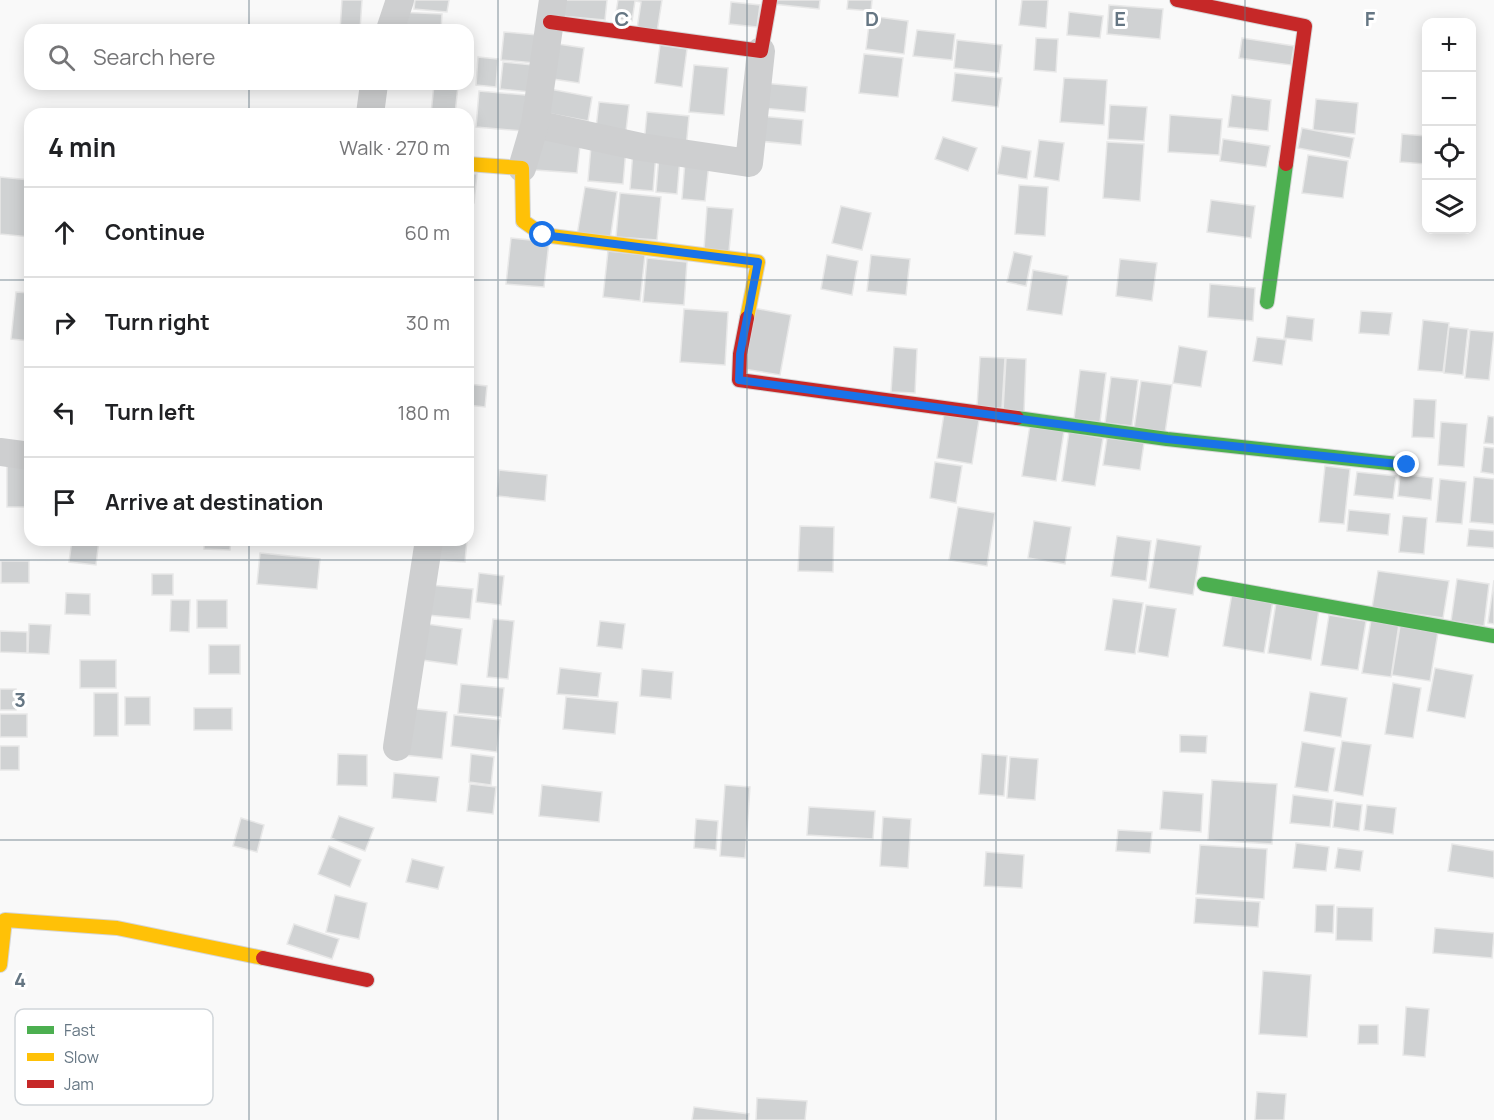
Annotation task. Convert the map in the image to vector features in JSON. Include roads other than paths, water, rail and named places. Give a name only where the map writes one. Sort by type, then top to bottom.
[{"type":"street","points":[[392,24],[400,0]]},
{"type":"street","points":[[535,124],[641,147],[749,163],[761,51],[770,0]]},
{"type":"street","points":[[1177,0],[1259,8],[1305,26],[1267,302]]},
{"type":"street","points":[[761,51],[551,11],[535,124],[522,168],[523,221],[543,235],[758,262],[740,354],[739,380],[1179,440],[1407,465]]},
{"type":"street","points":[[371,108],[373,90]]},
{"type":"street","points":[[474,164],[522,168]]},
{"type":"street","points":[[0,452],[24,455]]},
{"type":"street","points":[[397,747],[428,546]]},
{"type":"street","points":[[1204,584],[1494,636]]},
{"type":"street","points":[[0,965],[3,920],[117,928],[367,980]]}]
